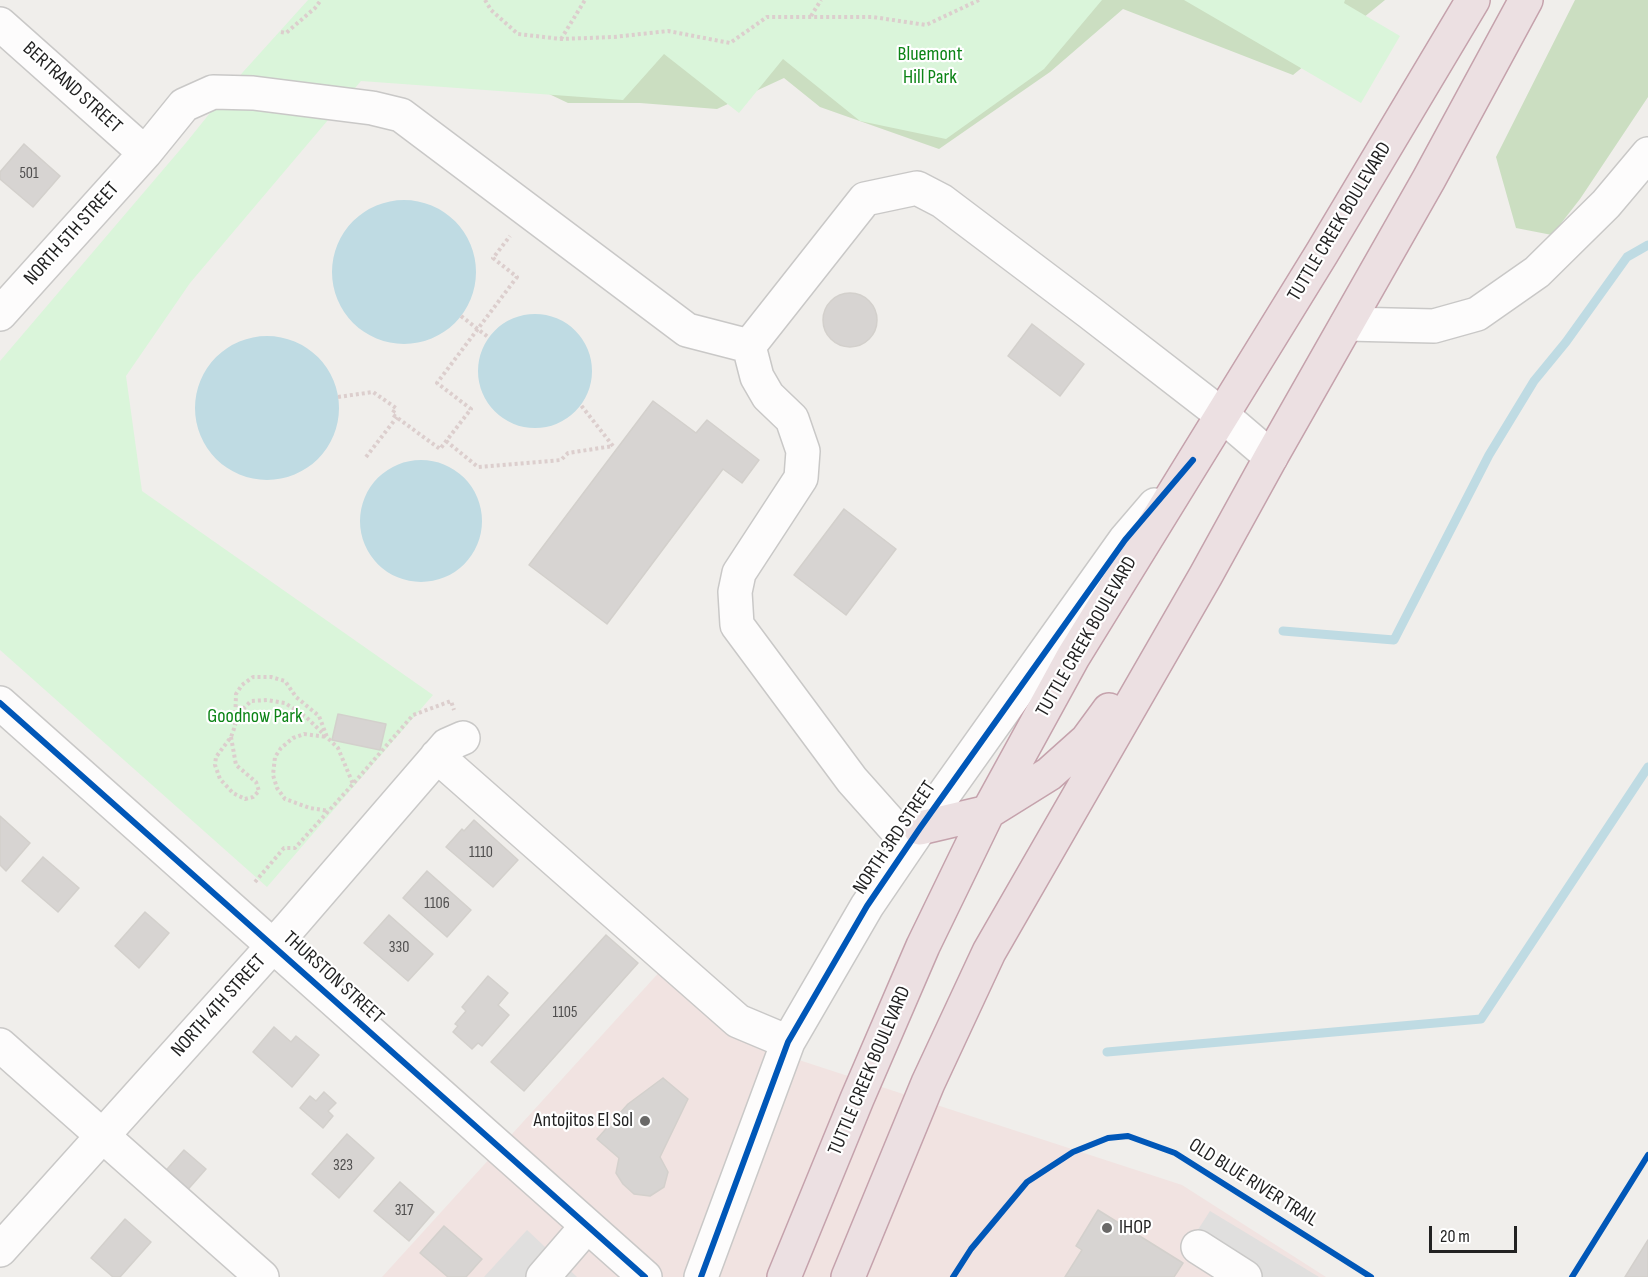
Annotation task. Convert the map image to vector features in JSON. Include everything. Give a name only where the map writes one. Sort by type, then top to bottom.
[{"type":"highway","name":"TUTTLE CREEK BOULEVARD","points":[[784,1277],[923,946],[988,812],[1073,657],[1435,67],[1473,0]]},
{"type":"highway","points":[[848,1277],[928,1083],[989,952],[1429,179],[1526,0]]},
{"type":"highway","points":[[915,836],[988,812],[1049,774],[1087,740],[1133,678],[1169,639]]},
{"type":"street","name":"BERTRAND STREET","points":[[0,24],[145,153]]},
{"type":"street","name":"NORTH 5TH STREET","points":[[0,314],[145,153],[184,105],[213,92],[254,93],[372,108],[401,115],[687,330],[749,346]]},
{"type":"street","points":[[1347,324],[1434,326],[1477,314],[1537,272],[1606,204],[1648,154]]},
{"type":"street","points":[[915,836],[852,780],[737,625],[735,592],[739,573],[801,478],[804,451],[792,419],[768,396],[758,377],[749,346],[866,199],[917,188],[942,201],[1222,415],[1271,457]]},
{"type":"street","name":"NORTH 3RD STREET","points":[[701,1277],[788,1042],[867,906],[1125,540],[1192,460]]},
{"type":"street","name":"THURSTON STREET","points":[[0,703],[645,1277]]},
{"type":"street","points":[[450,747],[738,1021],[788,1042]]},
{"type":"street","name":"NORTH 4TH STREET","points":[[0,1250],[450,747]]},
{"type":"street","points":[[0,1046],[262,1277]]},
{"type":"street","points":[[543,1277],[587,1226]]},
{"type":"street","points":[[1198,1247],[1245,1277]]},
{"type":"path","points":[[281,32],[286,33],[321,0]]},
{"type":"path","points":[[485,0],[491,10],[518,34],[561,39],[614,37],[668,31],[730,43],[767,16],[873,17],[926,25],[978,0]]},
{"type":"path","points":[[561,39],[585,0]]},
{"type":"path","points":[[810,16],[821,0]]},
{"type":"path","points":[[338,397],[373,392],[396,408],[392,414],[440,449],[471,409],[437,383],[517,276],[493,258],[529,211]]},
{"type":"path","points":[[461,316],[488,336]]},
{"type":"path","points":[[446,441],[478,467],[561,460],[568,453],[613,446],[580,404]]},
{"type":"path","points":[[366,457],[397,417]]},
{"type":"path","points":[[235,726],[236,694],[242,685],[253,677],[271,677],[285,681],[296,697],[319,716],[327,737]]},
{"type":"path","points":[[231,737],[236,765],[256,782],[259,791],[253,797],[245,799],[233,793],[219,779],[214,765],[216,757],[231,737],[244,708],[251,701],[267,700],[285,704],[306,717],[338,748],[353,784]]},
{"type":"path","points":[[255,882],[284,848],[295,848],[413,715],[451,701],[450,747]]},
{"type":"path","points":[[327,737],[304,734],[293,738],[281,748],[275,757],[273,775],[277,788],[285,799],[310,808],[329,811]]},
{"type":"shaded area","points":[[663,968],[756,1046],[1182,1185],[1326,1277],[382,1277]]},
{"type":"shaded area","points":[[1210,1211],[1319,1277],[1213,1277],[1215,1273],[1183,1253]]},
{"type":"shaded area","points":[[527,1230],[577,1277],[484,1277]]},
{"type":"green space","name":"Goodnow Park","points":[[308,0],[1102,0],[1044,69],[946,139],[860,121],[783,59],[739,113],[664,54],[623,100],[361,81],[190,283],[126,376],[142,491],[433,695],[267,887],[0,650],[0,361],[185,144],[243,72]]},
{"type":"green space","name":"Bluemont Hill Park","points":[[545,0],[1385,0],[1293,75],[1123,9],[1050,72],[939,149],[820,107],[784,78],[717,109],[640,103],[568,103],[511,76]]},
{"type":"green space","points":[[1184,0],[1345,0],[1344,3],[1400,36],[1361,103]]},
{"type":"green space","points":[[1575,0],[1648,0],[1648,97],[1580,199],[1552,235],[1516,228],[1496,157]]},
{"type":"water","points":[[404,200],[431,206],[444,212],[455,221],[464,232],[470,245],[476,272],[470,299],[464,312],[455,323],[444,332],[431,338],[404,344],[377,338],[364,332],[353,323],[344,312],[338,299],[332,272],[338,245],[344,232],[353,221],[364,212],[377,206]]},
{"type":"water","points":[[535,314],[557,319],[575,331],[587,349],[592,371],[587,393],[575,411],[557,423],[535,428],[513,423],[495,411],[483,393],[478,371],[483,349],[495,331],[513,319]]},
{"type":"water","points":[[267,336],[294,342],[307,348],[318,357],[327,368],[333,381],[339,408],[333,435],[327,448],[318,459],[307,468],[294,474],[267,480],[240,474],[227,468],[216,459],[207,448],[201,435],[195,408],[201,381],[207,368],[216,357],[227,348],[240,342]]},
{"type":"water","points":[[421,460],[444,464],[464,478],[478,498],[482,521],[478,544],[464,564],[444,578],[421,582],[398,578],[378,564],[364,544],[360,521],[364,498],[378,478],[398,464]]},
{"type":"building","points":[[24,144],[60,176],[33,207],[0,179],[0,172]]},
{"type":"building","points":[[850,293],[860,295],[869,301],[875,310],[877,320],[875,330],[869,339],[860,345],[850,347],[840,345],[831,339],[825,330],[823,320],[825,310],[831,301],[840,295]]},
{"type":"building","points":[[1032,324],[1084,364],[1060,396],[1008,356]]},
{"type":"building","points":[[653,401],[696,433],[707,420],[759,460],[742,483],[723,469],[607,624],[529,565]]},
{"type":"building","points":[[844,509],[896,549],[846,615],[794,575]]},
{"type":"building","points":[[338,714],[386,724],[380,750],[332,740]]},
{"type":"building","points":[[0,816],[30,843],[6,871],[0,865]]},
{"type":"building","points":[[474,820],[518,860],[493,887],[446,847],[462,829],[464,831]]},
{"type":"building","points":[[43,857],[79,888],[58,912],[22,881]]},
{"type":"building","points":[[427,871],[471,910],[447,937],[403,898]]},
{"type":"building","points":[[145,912],[169,933],[139,968],[115,946]]},
{"type":"building","points":[[389,915],[433,954],[408,981],[364,943]]},
{"type":"building","points":[[606,935],[638,963],[524,1091],[491,1062]]},
{"type":"building","points":[[488,976],[508,993],[498,1005],[509,1015],[482,1046],[478,1043],[472,1049],[453,1032],[458,1026],[455,1024],[466,1011],[462,1007]]},
{"type":"building","points":[[274,1027],[291,1042],[296,1036],[319,1055],[292,1087],[253,1052]]},
{"type":"building","name":"Antojitos El Sol","points":[[663,1078],[688,1099],[660,1157],[668,1172],[664,1187],[650,1196],[634,1194],[623,1184],[616,1173],[619,1158],[597,1139],[628,1104]]},
{"type":"building","points":[[324,1092],[336,1103],[328,1111],[333,1116],[323,1128],[300,1108],[310,1096],[316,1101]]},
{"type":"building","points":[[347,1134],[374,1158],[339,1198],[312,1174]]},
{"type":"building","points":[[184,1150],[206,1169],[183,1195],[161,1176]]},
{"type":"building","points":[[400,1182],[434,1212],[409,1241],[374,1211]]},
{"type":"building","name":"IHOP","points":[[1098,1210],[1183,1263],[1174,1277],[1065,1277],[1082,1250],[1076,1246]]},
{"type":"building","points":[[125,1219],[151,1242],[120,1277],[113,1277],[91,1258]]},
{"type":"building","points":[[444,1226],[482,1259],[466,1277],[448,1277],[420,1253]]},
{"type":"building","points":[[1648,1240],[1648,1277],[1625,1277]]},
{"type":"waterway","points":[[1283,631],[1394,640],[1489,455],[1534,381],[1566,342],[1627,257],[1648,245]]},
{"type":"waterway","points":[[1107,1052],[1481,1019],[1648,767]]},
{"type":"cycle path","points":[[701,1277],[788,1042],[867,906],[1125,540],[1193,460]]},
{"type":"cycle path","points":[[0,703],[645,1277]]},
{"type":"cycle path","name":"OLD BLUE RIVER TRAIL","points":[[953,1277],[971,1249],[1027,1182],[1073,1152],[1108,1138],[1128,1136],[1175,1153],[1371,1277]]},
{"type":"cycle path","points":[[1572,1277],[1648,1155]]},
{"type":"place","name":"Antojitos El Sol","points":[[645,1121]]},
{"type":"place","name":"IHOP","points":[[1107,1228]]}]
